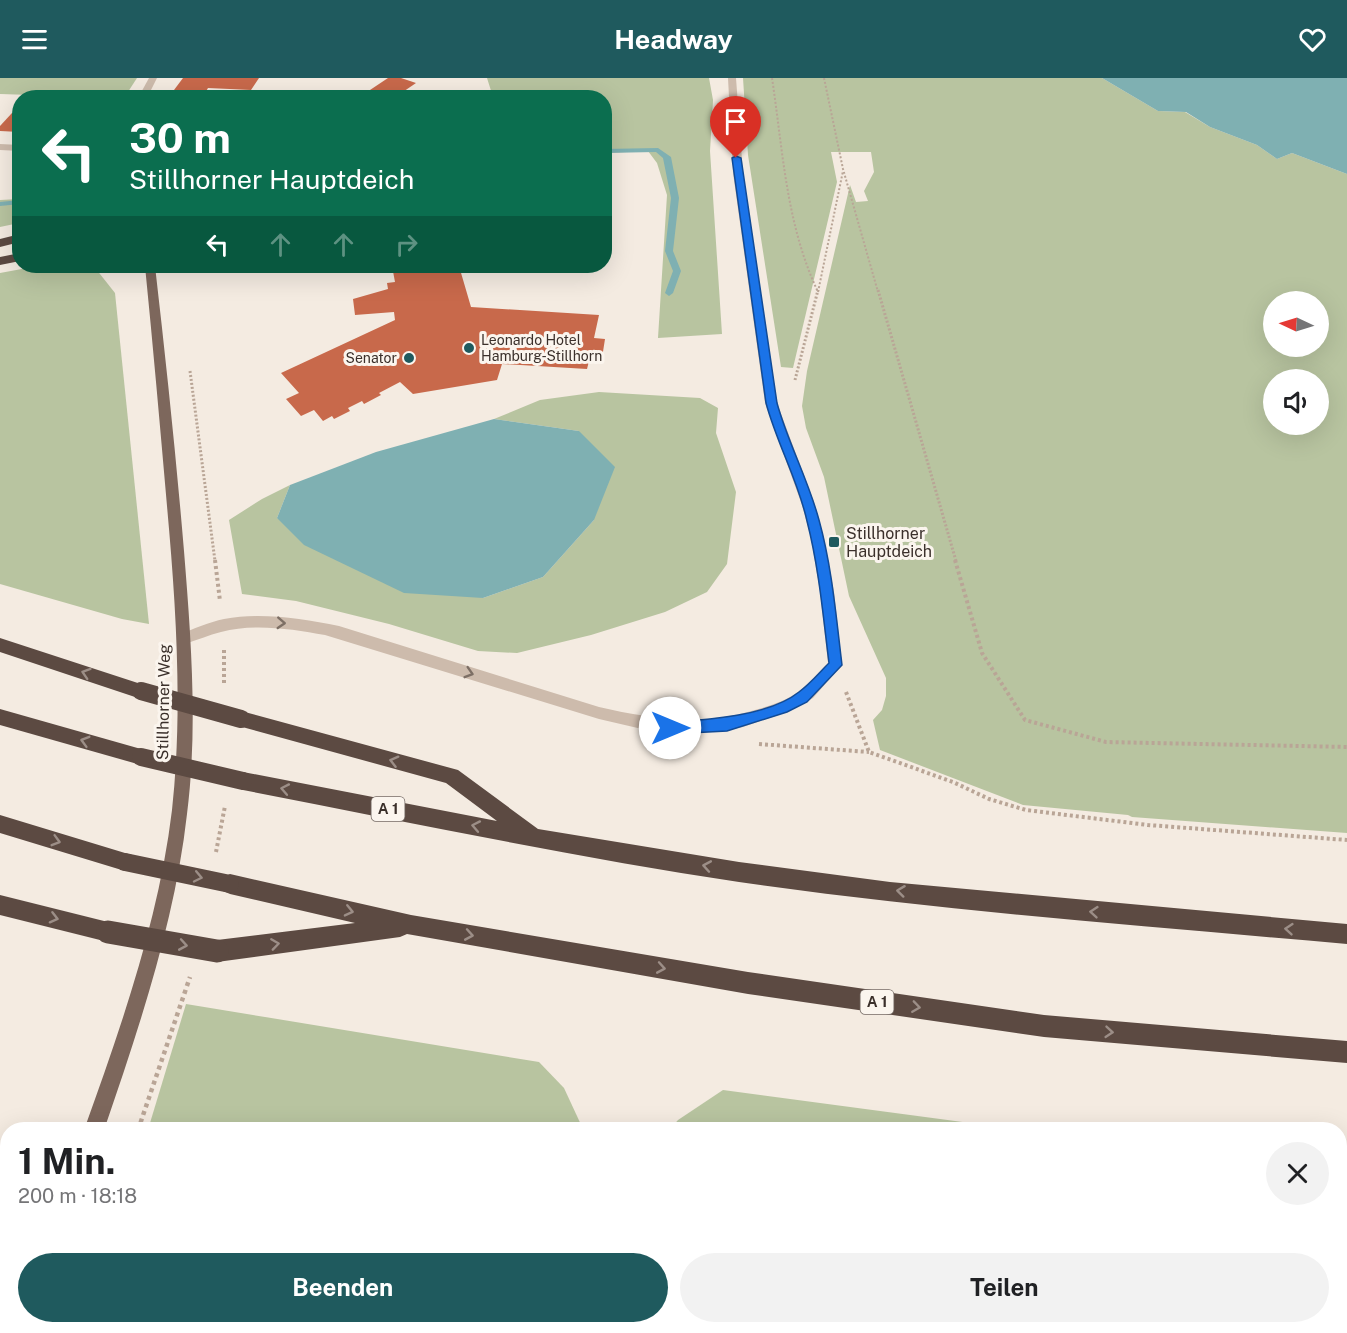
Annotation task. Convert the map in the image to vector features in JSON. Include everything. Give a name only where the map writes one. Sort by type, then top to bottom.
[{"type":"highway","points":[[0,645],[141,691],[451,776],[534,837]]},
{"type":"highway","name":"A 1","points":[[0,717],[141,757],[243,781],[534,837],[739,872],[1028,906],[1347,934]]},
{"type":"highway","name":"A 1","points":[[0,824],[125,862],[411,925],[748,983],[1044,1026],[1347,1052]]},
{"type":"highway","points":[[0,905],[108,932],[217,951],[411,925]]},
{"type":"main road","name":"Stillhorner Weg","points":[[97,1122],[123,1049],[151,953],[171,863],[181,799],[185,721],[185,638],[165,398],[151,273]]},
{"type":"street","points":[[185,638],[223,626],[263,622],[296,624],[339,632],[599,713],[641,724],[670,728],[727,725],[782,708],[802,698],[836,665],[826,581],[813,520],[802,482],[780,434],[771,403],[738,173],[732,78]]},
{"type":"path","points":[[772,78],[787,190],[805,270],[818,292]]},
{"type":"path","points":[[825,78],[843,169],[982,653],[1025,720],[1106,741],[1347,747]]},
{"type":"path","points":[[771,403],[789,397],[797,376],[818,292],[843,169]]},
{"type":"path","points":[[836,665],[869,752]]},
{"type":"path","points":[[754,744],[869,752],[953,782],[989,799],[1026,810],[1148,825],[1347,840]]},
{"type":"green space","points":[[0,78],[137,78],[129,90],[12,90],[12,94],[0,94]]},
{"type":"green space","points":[[487,78],[709,78],[713,100],[710,151],[722,334],[658,338],[667,195],[657,163],[648,151],[612,153],[612,90],[491,90]]},
{"type":"green space","points":[[743,78],[1102,78],[1158,111],[1185,112],[1210,127],[1257,145],[1277,159],[1292,153],[1347,174],[1347,833],[1132,817],[1023,805],[880,750],[873,720],[882,710],[886,696],[886,678],[849,596],[824,477],[806,428],[802,406],[807,371],[850,185],[856,202],[868,201],[864,191],[874,172],[871,152],[831,152],[837,182],[793,368],[781,367],[748,155]]},
{"type":"green space","points":[[12,199],[12,224],[0,227],[0,200]]},
{"type":"green space","points":[[12,271],[12,273],[99,273],[115,293],[149,624],[122,619],[0,584],[0,273]]},
{"type":"green space","points":[[599,392],[700,398],[718,408],[716,433],[736,492],[727,564],[707,592],[665,612],[591,635],[517,653],[478,651],[389,624],[296,601],[242,594],[229,520],[290,485],[277,518],[483,598],[543,577],[594,520],[579,431],[494,419],[540,400]]},
{"type":"green space","points":[[186,1004],[539,1062],[564,1088],[580,1122],[150,1122]]},
{"type":"green space","points":[[723,1090],[963,1122],[676,1122]]},
{"type":"water","points":[[1102,78],[1347,78],[1347,174],[1292,153],[1277,159],[1257,145],[1210,127],[1186,112],[1158,111]]},
{"type":"water","points":[[494,419],[579,431],[615,467],[594,520],[543,577],[483,598],[404,593],[304,545],[277,518],[290,485],[376,452]]},
{"type":"building","points":[[183,78],[259,78],[251,90],[208,88],[207,90],[174,90]]},
{"type":"building","points":[[388,78],[401,78],[416,83],[406,90],[370,90]]},
{"type":"building","points":[[12,113],[12,132],[0,131],[0,126]]},
{"type":"building","name":"Leonardo Hotel Hamburg-Stillhorn","points":[[393,273],[461,273],[471,307],[599,315],[594,338],[605,339],[602,358],[590,357],[587,369],[502,364],[497,380],[413,394],[400,382],[364,404],[362,401],[348,408],[350,411],[334,419],[332,416],[323,421],[314,410],[301,416],[286,399],[299,393],[281,373],[395,320],[394,312],[355,315],[353,299],[388,289],[387,283],[395,282]]},
{"type":"waterway","points":[[612,151],[658,150],[667,157],[675,198],[669,251],[677,271],[669,293]]},
{"type":"waterway","points":[[0,204],[12,203]]},
{"type":"place","name":"Leonardo Hotel Hamburg-Stillhorn","points":[[469,348]]},
{"type":"place","name":"Senator","points":[[409,358]]},
{"type":"place","name":"Stillhorner Hauptdeich","points":[[834,542]]},
{"type":"route","points":[[670,728],[727,725],[782,708],[802,698],[836,665],[826,581],[813,520],[802,482],[780,434],[771,403],[736,158]]}]
